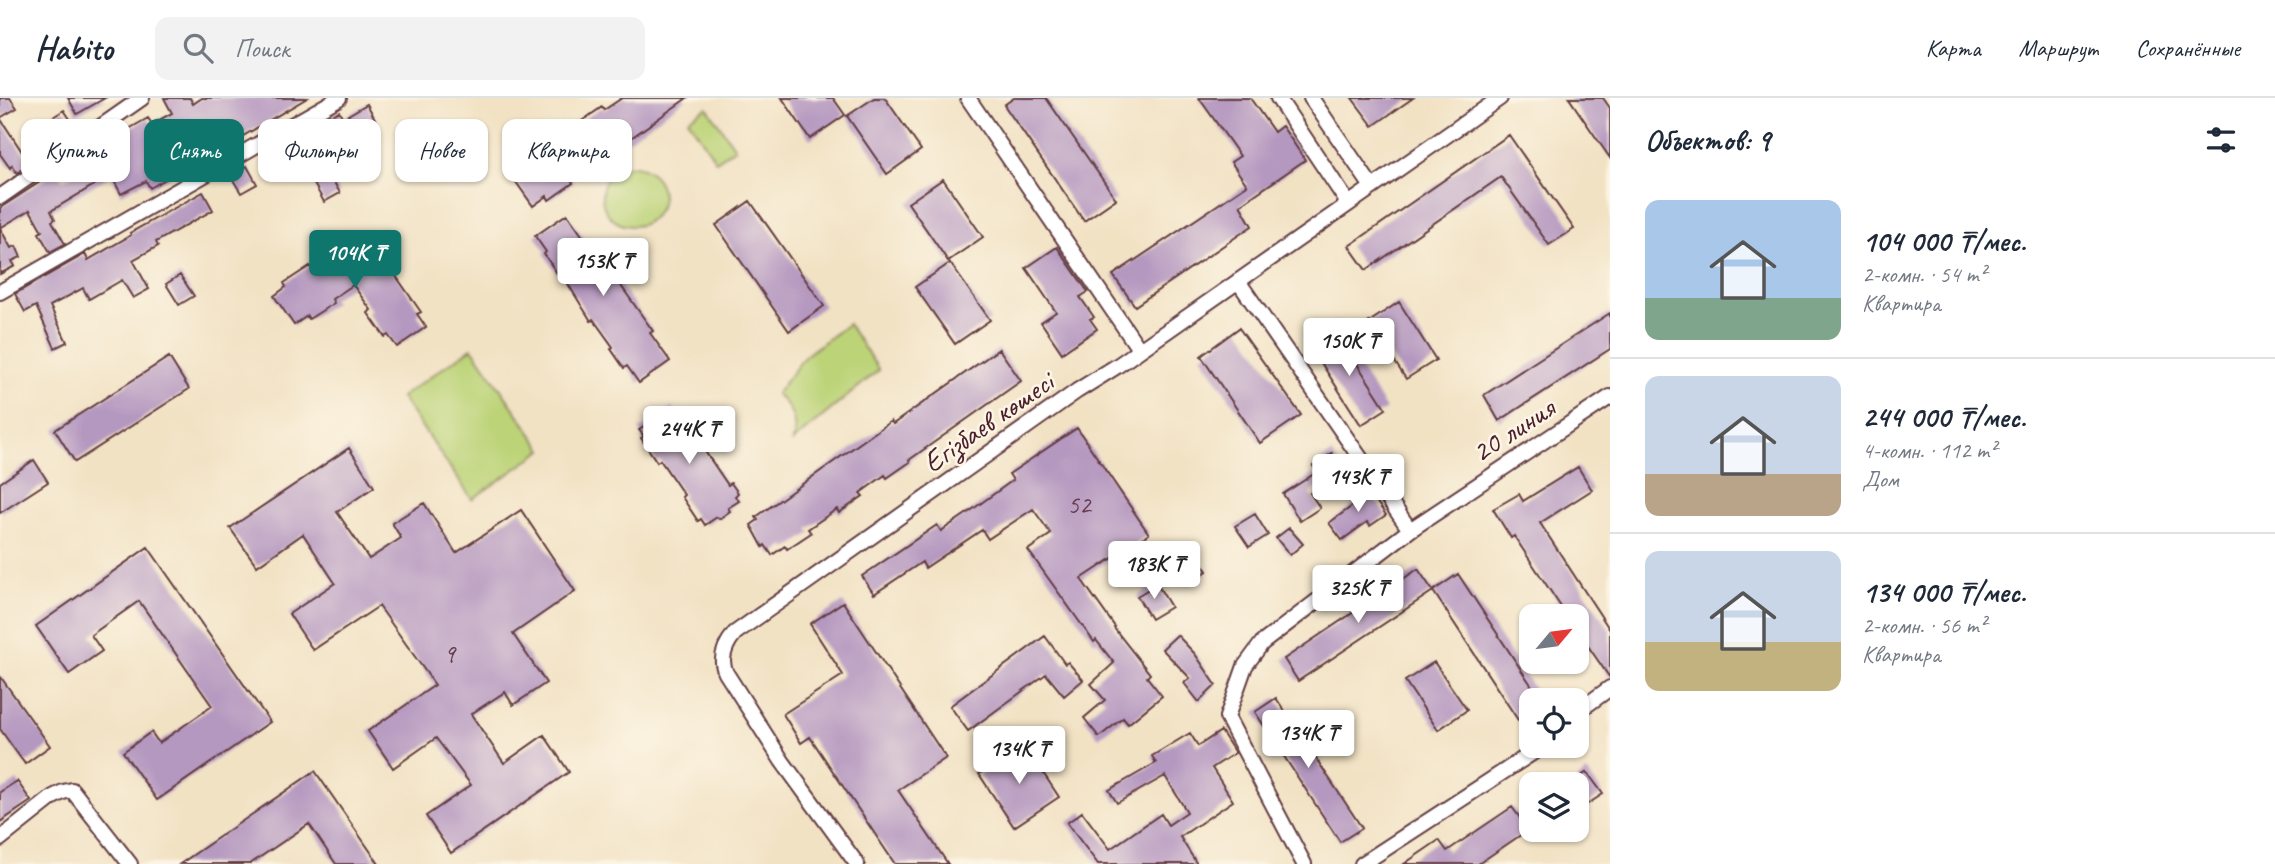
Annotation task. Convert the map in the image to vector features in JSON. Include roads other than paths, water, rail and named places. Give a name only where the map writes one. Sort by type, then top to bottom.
[{"type":"street","points":[[0,197],[142,98]]},
{"type":"street","points":[[0,292],[340,98]]},
{"type":"street","points":[[968,98],[1139,349]]},
{"type":"street","points":[[1278,98],[1348,203]]},
{"type":"street","points":[[1311,98],[1372,187]]},
{"type":"street","name":"Егізбаев көшесі","points":[[857,864],[782,761],[726,673],[722,660],[731,638],[748,623],[1500,98]]},
{"type":"street","points":[[1238,281],[1410,530]]},
{"type":"street","name":"20 линия","points":[[1304,864],[1227,718],[1231,700],[1245,666],[1262,643],[1410,530],[1610,397]]},
{"type":"street","points":[[1589,703],[1610,688]]},
{"type":"street","points":[[1362,864],[1525,758]]},
{"type":"street","points":[[0,839],[53,797],[72,790],[130,864]]}]
